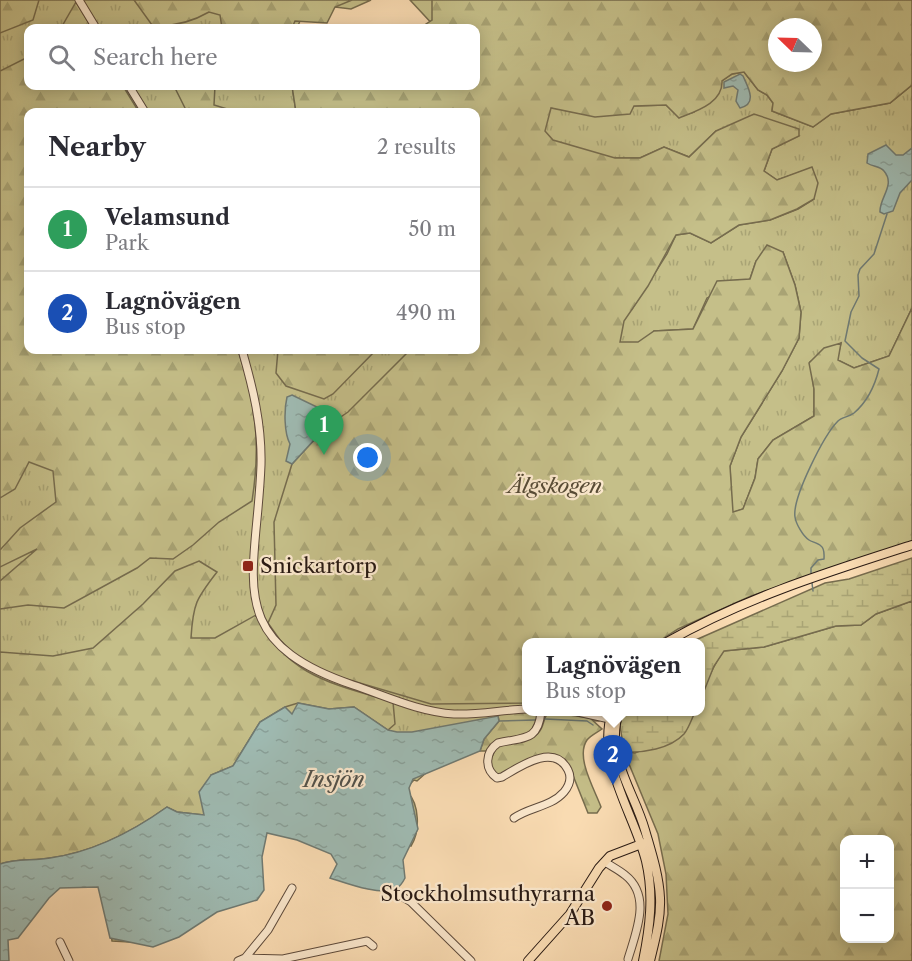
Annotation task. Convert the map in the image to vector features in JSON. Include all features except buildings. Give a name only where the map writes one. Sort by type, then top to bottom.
[{"type":"main road","points":[[675,638],[754,599],[794,583],[912,545]]},
{"type":"main road","points":[[614,716],[618,759],[645,829],[644,843],[651,898],[650,923],[643,961]]},
{"type":"main road","points":[[528,961],[570,914],[605,862],[615,854],[644,843]]},
{"type":"main road","points":[[644,843],[660,898],[658,926],[650,961]]},
{"type":"street","points":[[79,0],[94,24]]},
{"type":"street","points":[[131,90],[143,108]]},
{"type":"street","points":[[243,354],[257,402],[261,451],[253,559],[254,588],[260,616],[272,637],[294,658],[320,673],[419,708],[463,714],[522,709]]},
{"type":"street","points":[[514,818],[557,799],[569,783],[567,768],[559,760],[549,757],[527,762],[502,777],[497,778],[490,771],[488,760],[493,746],[532,735],[536,732],[541,717]]},
{"type":"street","points":[[605,862],[626,875],[640,899],[638,923],[628,959]]},
{"type":"street","points":[[241,960],[268,930],[292,888]]},
{"type":"street","points":[[400,896],[411,902],[471,961]]},
{"type":"street","points":[[241,960],[284,960],[367,941],[373,946]]},
{"type":"street","points":[[60,942],[69,961]]},
{"type":"green space","points":[[0,0],[371,0],[351,9],[335,7],[300,21],[299,24],[24,24],[24,90],[293,90],[295,108],[24,108],[24,354],[480,354],[480,109],[498,95],[480,40],[480,24],[432,24],[410,0],[598,0],[634,106],[666,105],[679,117],[694,112],[721,81],[732,74],[744,72],[758,90],[767,95],[773,103],[772,111],[813,127],[831,114],[890,103],[912,85],[912,308],[889,356],[854,368],[837,360],[841,343],[810,362],[814,389],[814,416],[773,440],[758,459],[755,478],[743,509],[732,513],[730,466],[741,437],[782,371],[799,338],[801,312],[795,285],[783,252],[756,261],[750,279],[707,298],[693,329],[654,331],[658,638],[522,638],[522,716],[603,716],[599,721],[503,718],[408,786],[407,792],[414,804],[417,818],[416,833],[411,846],[395,840],[264,819],[149,943],[112,941],[106,906],[108,873],[51,880],[0,941]],"holes":[[[716,131],[798,136],[772,149],[764,171],[777,180],[812,168],[814,199],[798,209],[770,220],[739,225],[711,243],[690,233],[676,235],[667,254],[632,309],[616,158],[640,158],[664,147],[689,157]]]},
{"type":"green space","points":[[0,0],[39,0],[33,20],[0,33]]},
{"type":"green space","points":[[134,0],[352,0],[335,7],[327,23],[295,21],[294,24],[221,24],[220,15],[209,12],[181,23],[151,24]]},
{"type":"green space","name":"Älgskogen","points":[[432,0],[912,0],[912,85],[890,103],[831,114],[813,127],[772,111],[773,103],[767,95],[758,90],[744,72],[732,74],[722,81],[721,89],[713,101],[679,118],[666,105],[634,106],[630,114],[595,117],[551,108],[545,131],[553,140],[615,158],[640,158],[664,147],[689,157],[716,131],[754,114],[799,129],[799,136],[772,149],[764,171],[777,180],[812,167],[818,183],[814,199],[770,220],[739,225],[711,243],[690,233],[676,235],[648,286],[624,321],[620,342],[638,342],[654,331],[693,329],[717,281],[750,279],[756,261],[767,245],[783,252],[795,285],[801,312],[799,338],[782,371],[741,437],[730,466],[733,512],[743,509],[755,478],[758,459],[773,440],[814,416],[814,389],[809,363],[824,348],[841,343],[838,360],[854,368],[889,356],[912,308],[912,543],[751,596],[678,629],[664,638],[522,638],[522,703],[431,704],[336,676],[302,661],[280,640],[268,623],[276,605],[274,522],[292,464],[326,427],[348,412],[406,354],[480,354],[480,108],[295,108],[293,90],[480,90],[480,24],[426,24],[432,20]]},
{"type":"green space","points":[[76,2],[90,24],[63,24]]},
{"type":"green space","points":[[24,59],[24,90],[125,90],[137,108],[24,108],[24,354],[239,354],[253,406],[256,461],[252,501],[219,522],[173,559],[150,558],[137,568],[64,608],[28,605],[0,609],[0,581],[37,549],[0,567],[0,550],[20,528],[56,502],[53,471],[29,462],[15,489],[0,498],[0,71]]},
{"type":"green space","points":[[176,90],[215,90],[214,105],[224,108],[185,108]]},
{"type":"green space","points":[[278,354],[372,354],[333,394],[324,399],[286,386],[276,373]]},
{"type":"green space","points":[[912,558],[912,601],[876,614],[861,625],[836,626],[764,647],[724,651],[714,666],[705,688],[705,638],[700,638],[825,583],[849,579]]},
{"type":"green space","points":[[199,561],[217,572],[197,602],[191,638],[215,638],[256,615],[268,636],[297,665],[331,683],[393,702],[395,724],[388,730],[354,707],[329,709],[298,703],[285,707],[260,722],[233,766],[211,775],[204,815],[177,812],[167,807],[126,833],[97,846],[50,858],[0,864],[0,652],[53,656],[93,648],[143,604],[175,571]]},
{"type":"green space","points":[[912,601],[912,961],[659,961],[668,914],[666,874],[658,834],[624,752],[635,753],[684,733],[693,716],[705,716],[705,686],[723,651],[764,647],[836,626],[861,625],[876,614]]},
{"type":"green space","points":[[522,712],[522,716],[538,717],[530,733],[497,741],[487,751],[480,751],[484,739],[499,721],[498,716],[502,713]]},
{"type":"green space","points":[[622,716],[693,716],[686,732],[678,739],[664,747],[648,751],[624,752],[620,725]]},
{"type":"green space","points":[[545,717],[590,718],[602,729],[587,740],[583,755],[587,774],[601,807],[597,813],[588,813],[572,773],[556,756],[502,774],[496,774],[490,766],[493,754],[498,747],[531,738],[540,731]]},
{"type":"water","points":[[740,74],[747,85],[750,99],[746,106],[740,108],[736,101],[738,90],[733,86],[724,88],[724,82]]},
{"type":"water","points":[[886,145],[896,155],[903,155],[912,148],[912,180],[900,193],[893,211],[884,214],[880,212],[880,207],[888,186],[887,176],[882,169],[867,163],[868,154]]},
{"type":"water","points":[[292,395],[317,407],[326,427],[292,464],[286,461],[290,444],[285,415],[287,397]]},
{"type":"water","name":"Insjön","points":[[298,703],[329,709],[354,707],[388,730],[397,732],[412,732],[498,716],[499,721],[484,739],[480,751],[413,779],[409,788],[418,829],[403,860],[405,878],[396,889],[372,890],[330,878],[337,864],[331,854],[297,840],[267,833],[262,857],[264,890],[257,900],[217,912],[179,937],[153,947],[110,938],[98,887],[60,888],[49,898],[18,938],[8,940],[9,961],[0,961],[0,864],[50,858],[97,846],[126,833],[167,807],[177,812],[204,815],[199,792],[211,775],[233,766],[260,722],[285,707],[292,714]]},
{"type":"waterway","points":[[811,573],[811,568],[818,560],[824,559],[824,550],[802,533],[795,517],[795,508],[810,467],[825,439],[838,421],[854,413],[863,404],[879,369],[862,358],[845,341],[851,312],[859,296],[858,275],[860,269],[874,254],[887,214]]},
{"type":"waterway","points":[[812,583],[813,591]]},
{"type":"waterway","points":[[545,719],[587,721],[593,725]]},
{"type":"waterway","points":[[499,721],[535,720]]},
{"type":"place","name":"Velamsund","points":[[324,455]]},
{"type":"place","name":"Snickartorp","points":[[248,566]]},
{"type":"place","name":"Lagnövägen","points":[[613,785]]},
{"type":"place","name":"Stockholmsuthyrarna AB","points":[[607,906]]}]
